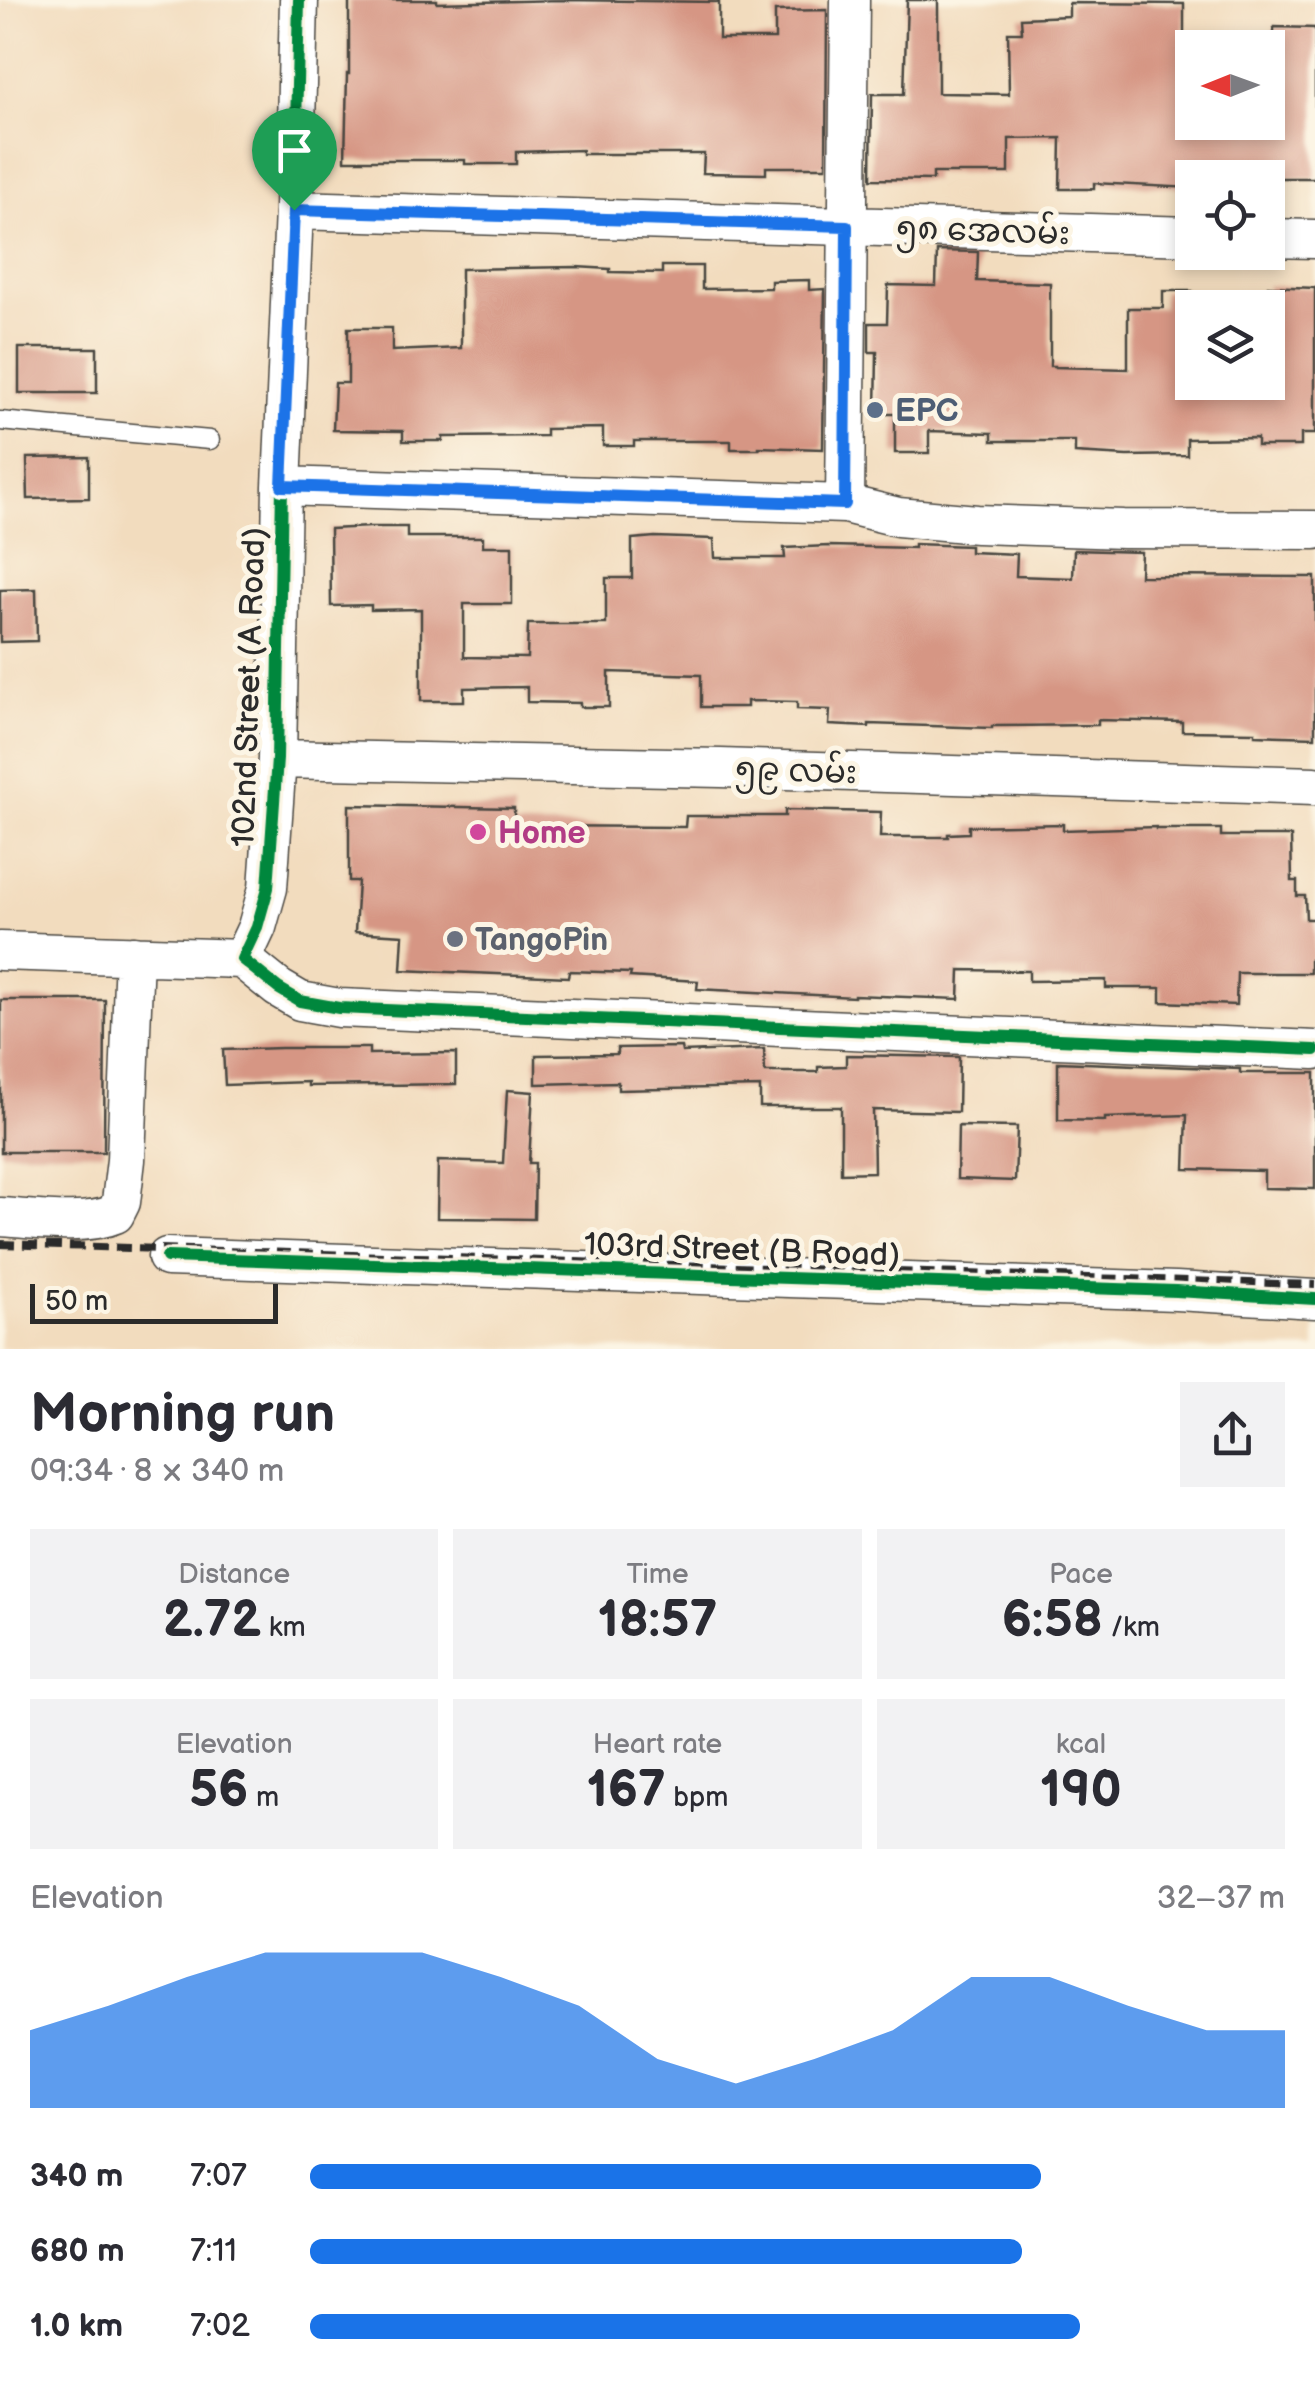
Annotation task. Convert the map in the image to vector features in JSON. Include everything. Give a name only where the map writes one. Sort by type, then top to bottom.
[{"type":"street","name":"102nd Street (A Road)","points":[[242,960],[258,927],[268,888],[277,760],[299,0]]},
{"type":"street","points":[[845,504],[850,0]]},
{"type":"street","name":"၅၈ အေလမ်း","points":[[294,210],[1175,236]]},
{"type":"street","points":[[1285,238],[1315,239]]},
{"type":"street","points":[[282,486],[845,504],[898,517],[977,524],[1315,530]]},
{"type":"street","name":"၅၉ လမ်း","points":[[277,760],[721,768],[1315,786]]},
{"type":"street","points":[[0,951],[242,960],[300,1001],[340,1008],[1315,1050]]},
{"type":"street","points":[[0,1217],[87,1221],[115,1214],[121,1202],[126,1160],[134,955]]},
{"type":"street","name":"103rd Street (B Road)","points":[[167,1257],[1156,1290],[1315,1299]]},
{"type":"lane","points":[[0,420],[210,440]]},
{"type":"building","points":[[349,0],[719,2],[719,39],[775,39],[775,11],[827,10],[826,167],[766,167],[766,174],[703,173],[704,154],[582,154],[582,150],[516,152],[516,164],[345,160]]},
{"type":"building","points":[[907,0],[938,0],[938,93],[1009,94],[1008,32],[1022,32],[1021,18],[1069,16],[1069,3],[1184,4],[1184,30],[1175,30],[1175,140],[1285,140],[1285,30],[1274,27],[1315,28],[1315,178],[1285,178],[1285,160],[1175,160],[1175,187],[1094,183],[1094,189],[1060,189],[1061,138],[1009,139],[1009,173],[933,173],[933,180],[871,179],[872,94],[904,94]]},
{"type":"building","points":[[937,251],[978,252],[977,281],[1050,283],[1050,366],[1128,369],[1128,308],[1163,308],[1163,291],[1175,291],[1175,400],[1285,400],[1285,290],[1268,290],[1268,286],[1315,288],[1315,434],[1301,434],[1301,446],[1257,446],[1257,438],[1187,439],[1187,455],[1127,456],[1075,453],[1075,441],[992,441],[992,433],[929,431],[929,453],[895,453],[895,414],[876,414],[877,352],[869,352],[869,323],[887,323],[888,285],[936,286]]},
{"type":"building","points":[[662,266],[702,266],[702,289],[771,288],[771,281],[809,280],[809,290],[825,289],[823,449],[731,449],[731,441],[634,441],[634,446],[603,446],[603,428],[546,429],[546,436],[443,437],[443,441],[403,441],[403,431],[333,430],[335,383],[348,383],[348,328],[392,328],[392,351],[461,348],[461,269],[576,267],[662,273]]},
{"type":"building","points":[[19,348],[97,348],[97,393],[19,393]]},
{"type":"building","points":[[89,457],[89,498],[28,499],[27,458]]},
{"type":"building","points":[[407,527],[407,537],[483,537],[483,546],[512,546],[512,604],[464,604],[464,657],[527,658],[528,624],[606,624],[606,578],[632,578],[632,539],[714,539],[715,558],[785,558],[784,548],[970,546],[970,552],[1017,554],[1016,576],[1073,578],[1074,550],[1141,552],[1140,576],[1315,577],[1315,737],[1182,731],[1182,722],[1098,720],[1098,725],[992,728],[829,725],[830,710],[797,709],[797,702],[747,701],[747,707],[701,707],[701,675],[609,672],[609,707],[527,702],[527,687],[464,688],[464,701],[421,701],[421,609],[331,606],[330,529]]},
{"type":"building","points":[[36,589],[37,641],[0,642],[0,590]]},
{"type":"building","points":[[349,805],[514,808],[514,826],[685,827],[686,816],[785,816],[785,810],[881,812],[880,837],[948,837],[969,833],[969,826],[1063,824],[1063,830],[1156,827],[1221,829],[1221,836],[1291,836],[1292,881],[1297,881],[1297,896],[1305,896],[1306,919],[1315,919],[1315,960],[1310,960],[1310,973],[1237,973],[1236,1005],[1161,1002],[1161,988],[1106,988],[1106,980],[1029,981],[1029,971],[960,970],[959,999],[697,989],[698,981],[630,977],[631,973],[569,971],[568,977],[401,970],[403,935],[355,932],[358,881],[349,881]]},
{"type":"building","points":[[1,1000],[105,1000],[104,1152],[1,1152]]},
{"type":"building","points":[[681,1047],[682,1052],[764,1049],[765,1072],[818,1072],[818,1067],[846,1066],[846,1055],[959,1057],[958,1112],[873,1110],[874,1172],[841,1173],[841,1107],[760,1107],[760,1087],[618,1090],[618,1082],[536,1084],[536,1055],[617,1054],[617,1048]]},
{"type":"building","points":[[369,1048],[369,1054],[456,1053],[456,1084],[225,1085],[223,1050]]},
{"type":"building","points":[[1058,1062],[1240,1069],[1240,1073],[1315,1073],[1315,1189],[1264,1188],[1264,1171],[1185,1169],[1187,1115],[1058,1120]]},
{"type":"building","points":[[507,1090],[533,1092],[529,1163],[535,1163],[534,1219],[437,1218],[438,1161],[503,1163]]},
{"type":"building","points":[[958,1126],[1017,1127],[1015,1181],[957,1179]]},
{"type":"railway","points":[[0,1244],[1315,1285]]},
{"type":"cycle path","points":[[299,0],[277,759],[268,888],[257,927],[242,959],[300,1001],[339,1008],[1315,1050]]},
{"type":"cycle path","points":[[167,1257],[1315,1299]]},
{"type":"place","name":"EPC","points":[[875,410]]},
{"type":"place","name":"Home","points":[[478,832]]},
{"type":"place","name":"TangoPin","points":[[455,939]]},
{"type":"route","points":[[294,210],[847,226],[845,504],[282,486],[294,210]]}]
